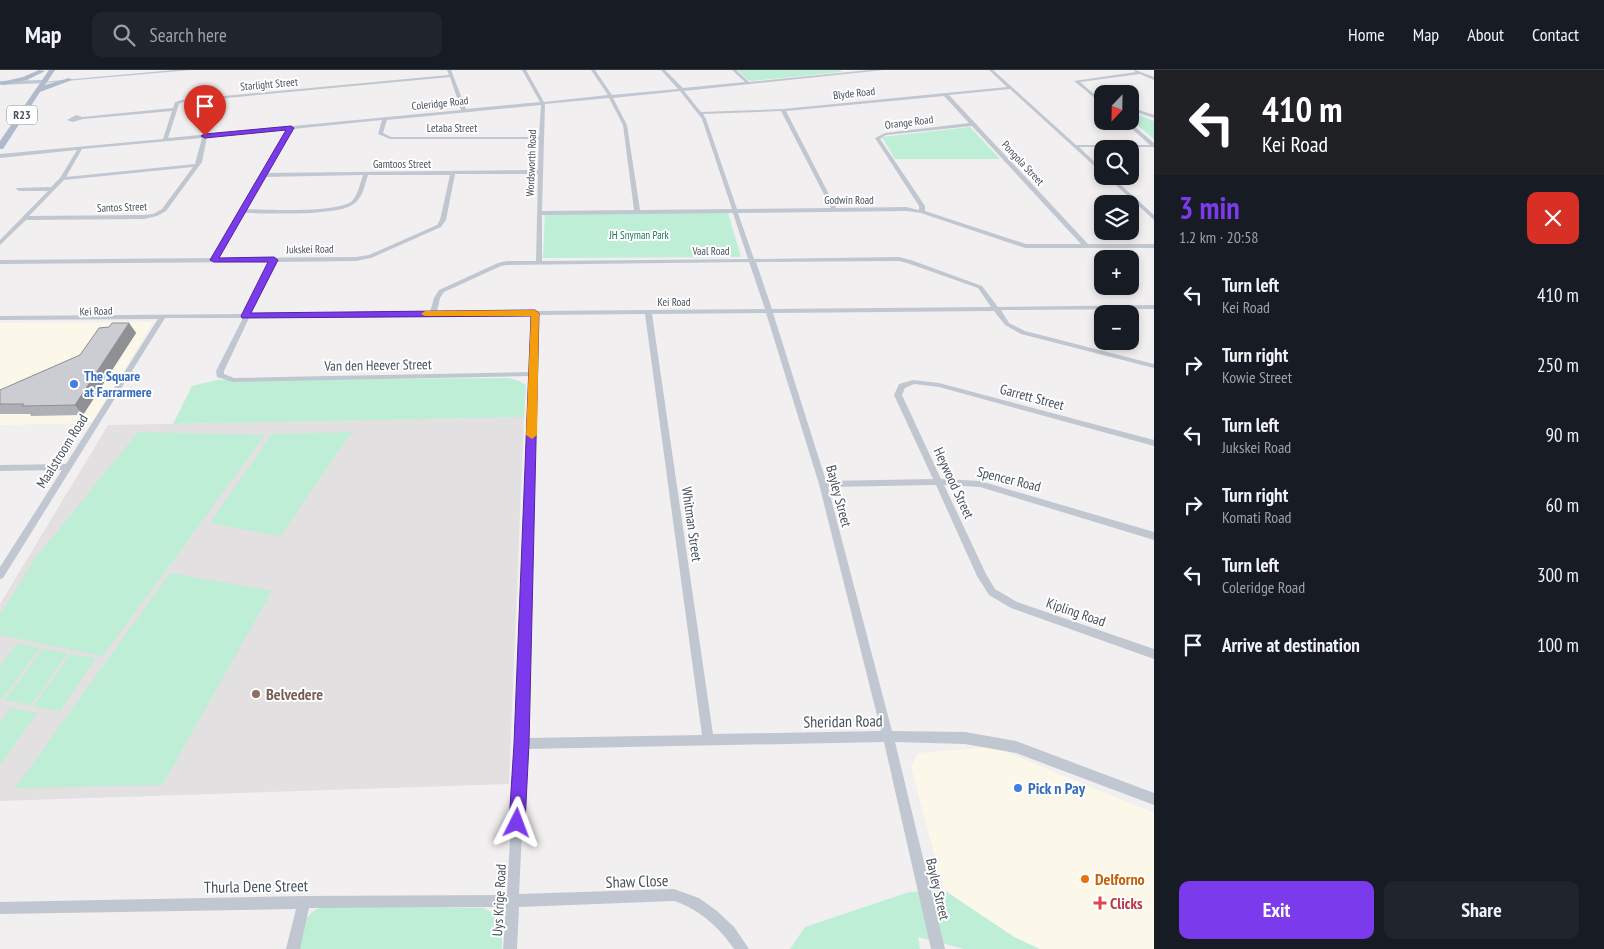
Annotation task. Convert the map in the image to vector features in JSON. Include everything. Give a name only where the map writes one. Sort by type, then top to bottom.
[{"type":"main road","points":[[52,70],[57,77],[70,80]]},
{"type":"main road","name":"R23","points":[[0,147],[52,70]]},
{"type":"main road","points":[[1,83],[25,79],[43,71]]},
{"type":"main road","name":"R23","points":[[0,132],[43,71]]},
{"type":"main road","points":[[38,91],[52,84],[70,80]]},
{"type":"main road","points":[[1,83],[22,86],[25,87],[25,91]]},
{"type":"street","points":[[1,83],[34,83],[189,70]]},
{"type":"street","points":[[449,70],[464,111]]},
{"type":"street","points":[[524,70],[543,103]]},
{"type":"street","points":[[592,70],[611,97],[624,125],[637,211]]},
{"type":"street","name":"Bayley Street","points":[[663,70],[700,113],[768,311],[823,484],[888,737],[938,949]]},
{"type":"street","points":[[734,70],[748,83]]},
{"type":"street","name":"Coleridge Road","points":[[0,156],[882,70]]},
{"type":"street","points":[[991,70],[1094,163]]},
{"type":"street","points":[[1135,70],[1154,79]]},
{"type":"street","points":[[1094,96],[1076,81],[1140,73]]},
{"type":"street","name":"Starlight Street","points":[[176,108],[178,102],[451,76]]},
{"type":"street","name":"Blyde Road","points":[[700,113],[783,110],[1010,88]]},
{"type":"street","name":"Pongola Street","points":[[945,94],[1087,246]]},
{"type":"street","name":"Wordsworth Road","points":[[539,262],[538,213],[543,103]]},
{"type":"street","points":[[82,118],[176,108],[165,140]]},
{"type":"street","points":[[783,110],[834,210]]},
{"type":"street","points":[[1139,111],[1154,117]]},
{"type":"street","name":"Letaba Street","points":[[385,118],[380,134],[390,138],[542,138]]},
{"type":"street","name":"Orange Road","points":[[922,212],[922,206],[877,138],[885,134],[974,124]]},
{"type":"street","points":[[214,260],[291,128]]},
{"type":"street","points":[[1136,130],[1154,145]]},
{"type":"street","name":"Santos Street","points":[[23,218],[155,216],[164,210],[196,166],[205,136]]},
{"type":"street","points":[[1076,146],[1154,145]]},
{"type":"street","points":[[0,243],[62,179],[80,148]]},
{"type":"street","points":[[62,179],[196,166]]},
{"type":"street","name":"Gamtoos Street","points":[[263,175],[540,172]]},
{"type":"street","points":[[243,211],[330,210],[345,207],[354,202],[366,174]]},
{"type":"street","name":"Jukskei Road","points":[[0,262],[362,258],[437,228],[443,220],[452,174]]},
{"type":"street","points":[[1118,185],[1154,218]]},
{"type":"street","points":[[19,189],[52,190]]},
{"type":"street","name":"Godwin Road","points":[[538,213],[906,209],[922,212],[1021,246],[1154,246]]},
{"type":"street","points":[[246,316],[274,260]]},
{"type":"street","name":"Vaal Road","points":[[433,314],[436,298],[445,289],[500,264],[539,262],[906,260],[980,288],[1007,324],[1029,336],[1154,366]]},
{"type":"street","name":"Kei Road","points":[[0,322],[246,316],[1154,307]]},
{"type":"street","name":"Whitman Street","points":[[648,312],[708,740]]},
{"type":"street","name":"Uys Krige Road","points":[[510,949],[521,744],[535,313]]},
{"type":"street","name":"Van den Heever Street","points":[[246,316],[220,371],[220,374],[225,378],[233,380],[533,374]]},
{"type":"street","name":"Kei Road","points":[[0,318],[162,318]]},
{"type":"street","name":"Maalstroom Road","points":[[1,570],[162,318]]},
{"type":"street","name":"Garrett Street","points":[[902,386],[913,382],[939,385],[1154,443]]},
{"type":"street","name":"Heywood Street","points":[[902,386],[899,390],[899,399],[985,582],[992,592]]},
{"type":"street","points":[[0,468],[68,467]]},
{"type":"street","name":"Spencer Road","points":[[823,484],[964,482],[991,486],[1154,536]]},
{"type":"street","name":"Kipling Road","points":[[992,592],[1014,605],[1154,654]]},
{"type":"street","name":"Sheridan Road","points":[[521,744],[888,737],[965,738],[1016,747],[1154,799]]},
{"type":"street","name":"Shaw Close","points":[[512,901],[674,895],[687,898],[702,907],[736,940],[742,949]]},
{"type":"street","name":"Thurla Dene Street","points":[[0,908],[304,902],[512,901]]},
{"type":"street","points":[[293,949],[304,902]]},
{"type":"shaded area","name":"The Square at Farrarmere","points":[[153,322],[92,423],[0,425],[0,323]]},
{"type":"shaded area","name":"Belvedere","points":[[524,417],[509,784],[0,801],[0,604],[108,425]]},
{"type":"shaded area","points":[[994,747],[1154,813],[1154,949],[1040,949],[1014,937],[944,890],[911,767],[918,753]]},
{"type":"green space","points":[[737,70],[839,70],[842,72],[751,81]]},
{"type":"green space","points":[[1139,115],[1154,121],[1154,139],[1139,126]]},
{"type":"green space","points":[[970,127],[1000,159],[895,159],[882,137]]},
{"type":"green space","name":"JH Snyman Park","points":[[545,213],[728,213],[741,257],[543,258]]},
{"type":"green space","points":[[509,378],[526,385],[524,417],[173,424],[192,386],[217,380]]},
{"type":"green space","points":[[138,432],[265,435],[103,656],[0,635],[0,615],[34,560]]},
{"type":"green space","points":[[352,432],[280,536],[210,523],[272,434]]},
{"type":"green space","points":[[170,573],[272,591],[162,785],[15,788]]},
{"type":"green space","points":[[17,644],[40,648],[2,699],[0,699],[0,666]]},
{"type":"green space","points":[[43,649],[68,653],[31,705],[5,700]]},
{"type":"green space","points":[[71,654],[96,658],[60,711],[33,706]]},
{"type":"green space","points":[[11,708],[37,713],[0,766],[0,723]]},
{"type":"green space","points":[[944,890],[1014,937],[1040,949],[964,949],[918,937],[920,949],[790,949],[805,927],[909,892]]},
{"type":"green space","points":[[323,907],[483,908],[495,914],[502,938],[502,949],[297,949],[307,918],[311,913]]},
{"type":"building","points":[[112,323],[129,323],[75,405],[22,406],[24,404],[0,404],[0,390],[80,355],[99,328],[109,327]]},
{"type":"slow traffic","points":[[425,314],[535,313],[532,435]]},
{"type":"place","name":"The Square at Farrarmere","points":[[74,384]]},
{"type":"place","name":"Belvedere","points":[[256,694]]},
{"type":"place","name":"Pick n Pay","points":[[1018,788]]},
{"type":"place","name":"Delforno","points":[[1085,879]]},
{"type":"place","name":"Clicks","points":[[1100,903]]},
{"type":"route","points":[[205,136],[291,128],[214,260],[274,260],[246,316],[535,313],[517,823]]}]
